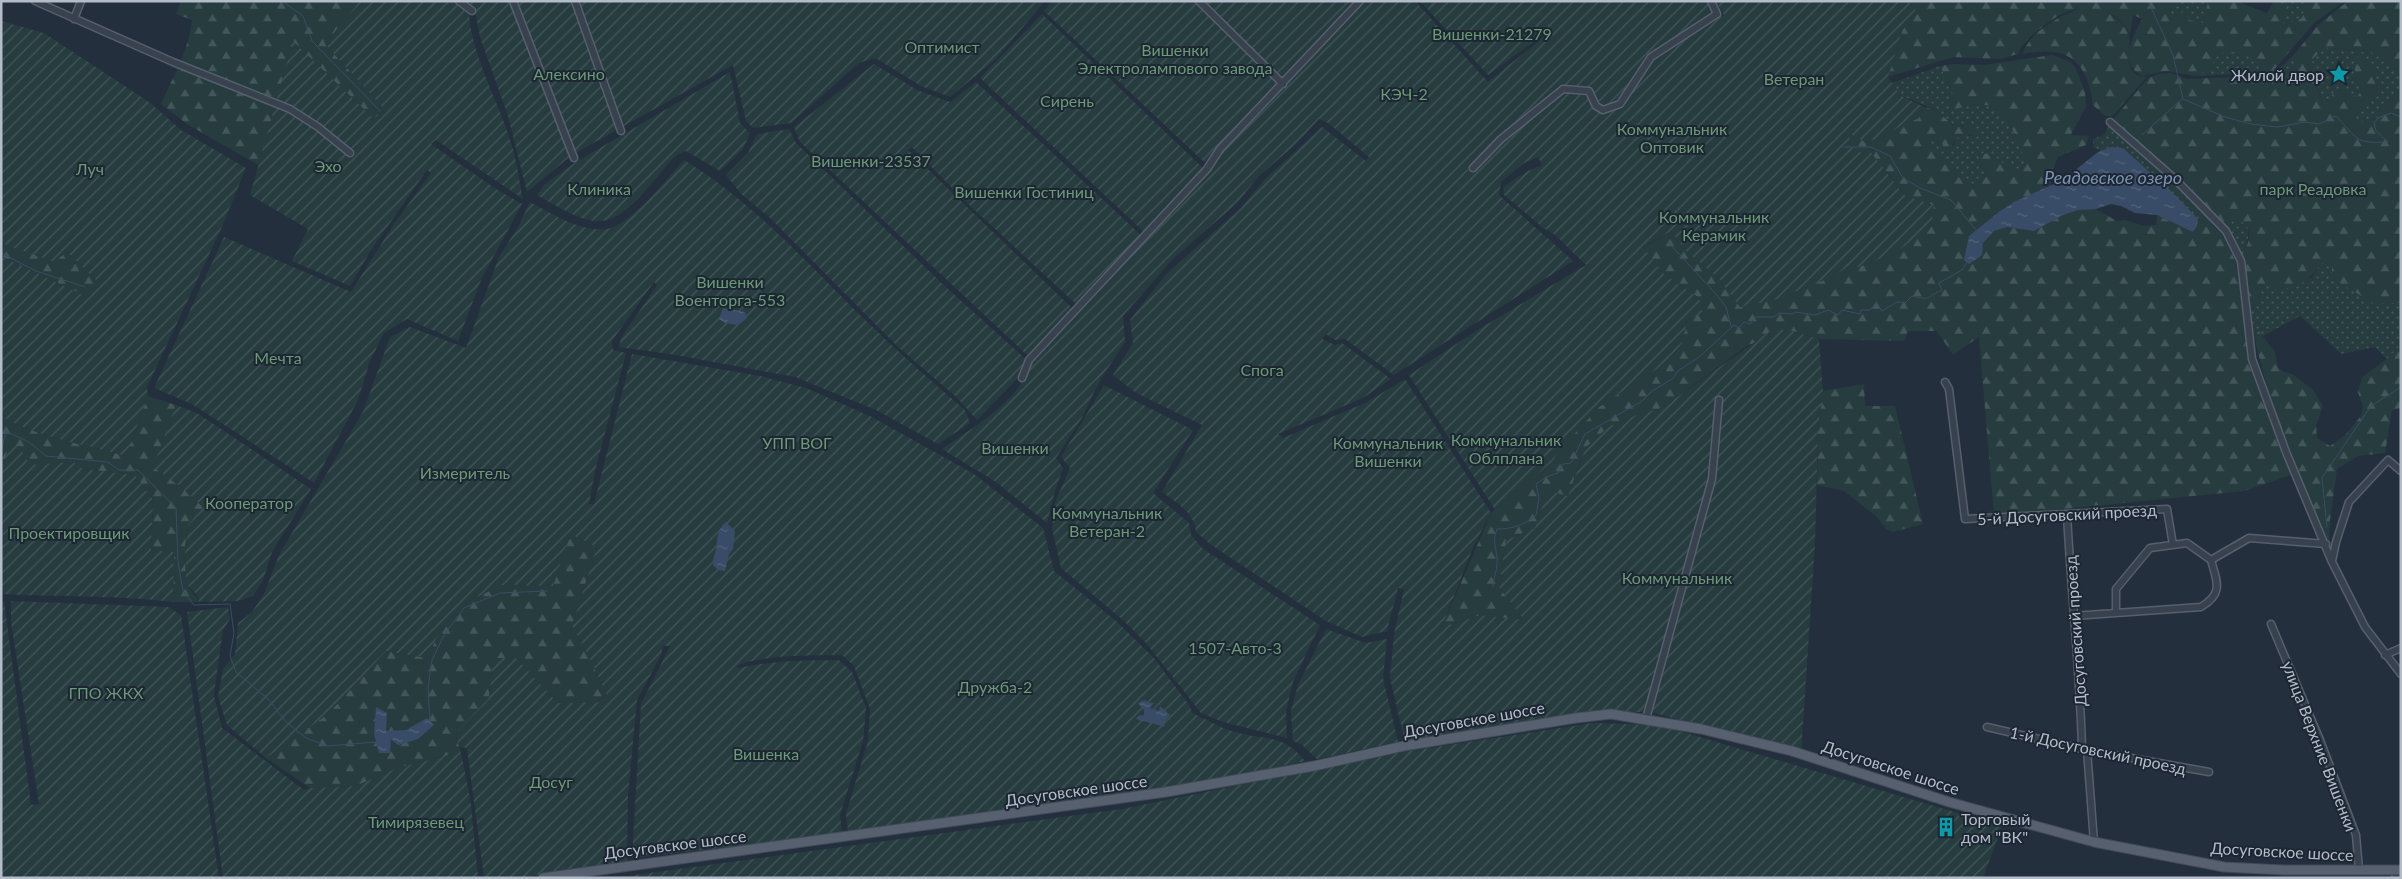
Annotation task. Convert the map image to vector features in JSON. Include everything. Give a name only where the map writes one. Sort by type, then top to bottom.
[{"type":"main road","name":"Досуговское шоссе","points":[[543,878],[1166,792],[1314,766],[1404,746],[1611,714],[1701,729],[1792,751],[1948,802],[2094,842],[2224,866],[2401,871]]},
{"type":"street","points":[[35,1],[290,109],[318,127],[350,153]]},
{"type":"street","points":[[74,19],[81,1]]},
{"type":"street","points":[[459,1],[472,11]]},
{"type":"street","points":[[513,1],[574,158]]},
{"type":"street","points":[[575,1],[621,131]]},
{"type":"street","points":[[1199,1],[1283,84]]},
{"type":"street","points":[[1022,378],[1029,360],[1207,169],[1220,149],[1360,1]]},
{"type":"street","points":[[1473,168],[1501,139],[1563,89],[1589,91],[1596,106],[1603,110],[1620,104],[1651,57],[1717,14],[1711,1]]},
{"type":"street","points":[[2110,122],[2204,206],[2222,226],[2229,238],[2241,261],[2252,359],[2286,452],[2332,562],[2365,627],[2401,674]]},
{"type":"street","name":"5-й Досуговский проезд","points":[[1945,382],[1949,389],[1966,519],[2167,509],[2173,545]]},
{"type":"street","points":[[1646,719],[1712,479],[1719,400]]},
{"type":"street","points":[[2332,562],[2336,542],[2349,502],[2388,460],[2401,471]]},
{"type":"street","name":"Досуговский проезд","points":[[2066,514],[2072,616],[2094,842]]},
{"type":"street","points":[[2211,560],[2249,538],[2326,544]]},
{"type":"street","points":[[2072,616],[2201,607],[2212,600],[2217,592],[2211,560],[2187,544],[2150,548],[2116,589],[2116,612]]},
{"type":"street","name":"улица Верхние Вишенки","points":[[2271,624],[2320,740],[2356,835],[2359,870]]},
{"type":"street","points":[[2385,655],[2401,648]]},
{"type":"street","name":"1-й Досуговский проезд","points":[[1987,727],[2085,749],[2209,772]]},
{"type":"street","points":[[2395,878],[2401,871]]},
{"type":"green space","points":[[181,1],[360,1],[325,44],[385,109],[374,119],[293,42],[260,166],[187,124],[161,104],[188,42],[192,20],[176,14]]},
{"type":"green space","points":[[360,1],[452,1],[469,14],[475,47],[513,150],[523,199],[436,140],[431,144],[496,189],[522,204],[481,280],[458,341],[407,319],[384,333],[370,361],[358,400],[314,483],[192,404],[154,388],[224,237],[351,292],[394,224],[431,173],[427,170],[371,250],[350,286],[292,261],[308,229],[250,195],[293,41],[374,119],[385,110],[325,44]]},
{"type":"green space","name":"Алексино","points":[[462,1],[1045,1],[996,59],[950,97],[921,86],[875,58],[859,63],[791,123],[753,128],[746,121],[733,65],[572,155],[527,192],[508,116],[480,37],[475,11]]},
{"type":"green space","name":"Вишенки Электролампового завода","points":[[1052,1],[1197,1],[1280,82],[1205,163],[1044,11]]},
{"type":"green space","points":[[1203,1],[1356,1],[1282,77]]},
{"type":"green space","points":[[1364,1],[1415,1],[1488,82],[1545,36],[1541,36],[1488,75],[1420,1],[1706,1],[1713,12],[1650,54],[1618,101],[1608,106],[1600,103],[1593,91],[1577,86],[1560,85],[1497,137],[1468,169],[1471,173],[1506,137],[1562,91],[1589,96],[1597,109],[1621,105],[1654,57],[1724,15],[1716,1],[1908,1],[1916,9],[1902,31],[1888,77],[1900,95],[1924,107],[1918,119],[1908,121],[1883,137],[1865,142],[1848,133],[1854,153],[1870,151],[1905,196],[1934,205],[1931,227],[1896,252],[1859,267],[1849,266],[1832,277],[1774,300],[1740,307],[1719,279],[1685,250],[1671,231],[1643,247],[1664,274],[1699,298],[1703,313],[1687,320],[1682,343],[1667,362],[1599,407],[1557,453],[1553,461],[1495,510],[1409,375],[1479,329],[1586,265],[1555,235],[1542,227],[1504,195],[1503,188],[1508,184],[1542,165],[1538,157],[1524,163],[1501,182],[1499,195],[1573,261],[1394,375],[1345,339],[1335,340],[1326,334],[1322,339],[1335,345],[1342,343],[1391,379],[1363,398],[1278,434],[1283,438],[1367,402],[1405,379],[1491,513],[1474,545],[1442,627],[1481,615],[1524,620],[1499,587],[1506,540],[1535,528],[1547,491],[1568,496],[1586,447],[1608,427],[1636,415],[1662,408],[1773,329],[1793,331],[1819,339],[1823,391],[1818,430],[1815,544],[1801,753],[1651,712],[1580,712],[1405,742],[1390,678],[1394,634],[1404,589],[1398,588],[1387,631],[1362,637],[1326,621],[1210,544],[1196,532],[1195,525],[1188,513],[1162,492],[1202,425],[1136,393],[1113,375],[1133,343],[1130,320],[1167,273],[1241,208],[1265,179],[1322,127],[1366,161],[1369,157],[1328,123],[1319,119],[1296,144],[1259,176],[1237,203],[1172,260],[1123,316],[1125,342],[1099,382],[1082,418],[1056,458],[1063,468],[1047,523],[996,482],[942,449],[983,421],[1007,401],[1017,389],[1034,360],[1208,173],[1216,158]]},
{"type":"green space","points":[[1908,1],[2175,1],[2168,17],[2171,21],[2186,10],[2189,20],[2203,23],[2208,2],[2205,1],[2243,1],[2243,4],[2267,13],[2274,1],[2280,1],[2286,13],[2282,27],[2302,18],[2308,1],[2345,1],[2315,22],[2273,71],[2261,73],[2259,58],[2235,54],[2229,48],[2222,54],[2212,56],[2213,67],[2196,76],[2166,71],[2142,76],[2130,64],[2129,56],[2132,41],[2142,19],[2133,15],[2130,34],[2124,24],[2115,16],[2096,8],[2086,8],[2067,12],[2049,22],[2027,40],[2018,54],[2001,59],[1953,57],[1888,77],[1902,31],[1916,9]]},
{"type":"green space","points":[[2175,1],[2208,2],[2203,23],[2189,20],[2172,21],[2168,17]]},
{"type":"green space","points":[[2280,1],[2308,1],[2302,18],[2281,27]]},
{"type":"green space","name":"парк Реадовка","points":[[2348,1],[2401,1],[2401,70],[2397,70],[2381,52],[2373,53],[2324,47],[2311,61],[2321,74],[2316,84],[2321,99],[2329,101],[2334,92],[2346,91],[2357,97],[2362,90],[2355,78],[2355,59],[2359,56],[2370,61],[2379,89],[2367,106],[2350,119],[2356,124],[2376,119],[2401,86],[2401,303],[2373,303],[2332,278],[2332,264],[2321,263],[2312,275],[2302,283],[2275,290],[2270,283],[2263,284],[2259,301],[2249,310],[2242,259],[2249,240],[2247,227],[2241,221],[2236,220],[2222,223],[2186,183],[2113,120],[2148,78],[2159,74],[2171,73],[2187,79],[2235,77],[2254,87],[2275,84],[2288,76],[2294,65],[2297,51],[2318,25]]},
{"type":"green space","points":[[2090,6],[2114,16],[2124,25],[2130,41],[2130,67],[2133,72],[2147,77],[2113,115],[2105,116],[2093,105],[2086,77],[2073,59],[2063,54],[2052,52],[2023,54],[2032,38],[2050,23],[2072,12]]},
{"type":"green space","name":"Сирень","points":[[1042,14],[1204,169],[1144,232],[980,78]]},
{"type":"green space","name":"Луч","points":[[1,21],[44,33],[149,102],[181,130],[246,168],[222,227],[147,387],[148,396],[126,456],[63,440],[1,417],[1,256],[89,298],[96,280],[67,252],[54,262],[1,243]]},
{"type":"green space","points":[[2324,47],[2373,53],[2381,52],[2397,70],[2401,70],[2401,86],[2376,119],[2356,124],[2349,119],[2367,106],[2355,59],[2355,78],[2362,90],[2357,97],[2329,101],[2321,99],[2311,61]]},
{"type":"green space","points":[[2229,48],[2235,54],[2260,58],[2261,73],[2196,76],[2213,67],[2212,56]]},
{"type":"green space","points":[[2297,51],[2294,65],[2288,76],[2275,84],[2254,87],[2235,77],[2270,73],[2283,65]]},
{"type":"green space","points":[[2052,55],[2071,62],[2076,69],[2085,92],[2086,106],[2071,135],[2089,136],[2086,145],[2058,157],[2049,177],[2051,185],[2000,211],[1969,236],[1983,243],[1994,231],[2007,227],[2034,231],[2061,216],[2078,210],[2096,209],[2117,221],[2125,220],[2144,226],[2156,225],[2157,215],[2180,226],[2197,226],[2198,219],[2211,224],[2222,234],[2236,262],[2250,359],[2291,475],[2244,491],[1994,516],[1979,337],[1953,355],[1937,331],[1908,331],[1904,341],[1819,339],[1793,331],[1748,345],[1662,408],[1636,415],[1608,427],[1580,462],[1568,496],[1547,491],[1535,528],[1506,540],[1499,587],[1525,621],[1481,615],[1442,627],[1491,513],[1553,461],[1556,453],[1599,407],[1667,362],[1682,343],[1687,320],[1699,298],[1664,274],[1643,248],[1671,231],[1685,250],[1719,279],[1740,307],[1832,277],[1849,266],[1860,267],[1934,206],[1905,196],[1888,173],[1854,153],[1848,132],[1865,142],[1883,137],[1908,120],[1918,119],[1924,107],[1936,110],[1954,126],[1975,126],[1977,133],[1956,138],[1949,151],[1943,151],[1943,145],[1936,140],[1931,142],[1931,150],[1965,183],[1978,186],[1986,175],[1981,162],[1981,153],[1992,156],[2009,167],[2021,169],[2025,163],[2021,147],[2006,117],[1994,106],[1976,104],[1955,109],[1950,103],[1954,96],[1940,66],[1953,64],[1983,65]]},
{"type":"green space","points":[[874,64],[917,90],[950,102],[976,82],[1142,236],[1078,306],[965,201],[912,147],[908,150],[1074,310],[1029,354],[1027,355],[800,142],[794,127]]},
{"type":"green space","points":[[1940,66],[1954,96],[1950,103],[1955,109],[1976,104],[1994,106],[2006,117],[2021,147],[2025,163],[2020,169],[2009,167],[1993,156],[1982,153],[1981,162],[1986,175],[1978,186],[1965,183],[1931,150],[1931,141],[1936,140],[1943,145],[1953,146],[1956,138],[1964,134],[1971,136],[1964,125],[1955,126],[1936,110],[1900,95],[1892,83]]},
{"type":"green space","name":"Клиника","points":[[730,72],[740,123],[750,133],[743,149],[720,171],[686,151],[681,153],[670,161],[642,195],[628,208],[615,217],[603,221],[576,216],[537,195],[546,183],[576,162]]},
{"type":"green space","points":[[2109,125],[2212,220],[2211,224],[2198,219],[2140,164],[2111,147],[2101,151],[2093,147],[2093,139],[2104,135]]},
{"type":"green space","name":"Вишенки","points":[[789,129],[796,143],[949,290],[1027,360],[1020,376],[977,420],[956,397],[896,345],[770,218],[740,193],[726,175],[748,153],[757,134]]},
{"type":"green space","points":[[684,160],[733,194],[778,234],[875,330],[965,410],[970,423],[938,444],[876,410],[795,377],[670,354],[619,347],[621,338],[657,285],[654,282],[612,341],[613,350],[626,353],[595,471],[589,504],[594,504],[632,354],[760,376],[806,388],[872,417],[974,474],[1043,528],[1054,571],[1115,620],[1154,658],[1189,705],[1192,713],[1229,730],[1281,742],[1297,752],[1305,761],[1134,796],[1057,808],[848,831],[846,814],[868,741],[870,709],[854,666],[842,655],[789,656],[763,659],[738,665],[737,668],[788,661],[839,660],[852,672],[866,708],[863,741],[840,815],[842,834],[632,858],[641,704],[670,646],[663,646],[661,655],[637,700],[628,794],[627,861],[518,878],[484,878],[467,748],[460,747],[455,734],[489,698],[493,658],[516,658],[558,703],[610,702],[572,626],[597,547],[570,534],[553,586],[502,585],[460,605],[436,639],[427,658],[386,651],[328,714],[266,758],[227,725],[218,697],[223,669],[235,654],[238,623],[252,612],[264,594],[279,555],[363,412],[390,337],[410,327],[466,348],[499,257],[518,227],[530,202],[557,217],[577,225],[586,228],[606,229],[626,220],[637,211]]},
{"type":"green space","points":[[2231,219],[2245,223],[2247,227],[2248,238],[2242,257],[2222,223]]},
{"type":"green space","points":[[1,243],[67,252],[96,280],[89,298],[1,256]]},
{"type":"green space","points":[[2321,263],[2332,264],[2373,303],[2401,303],[2401,345],[2387,359],[2375,347],[2341,354],[2300,316],[2261,337],[2252,324],[2249,310],[2259,301],[2263,284],[2311,278]]},
{"type":"green space","points":[[2252,324],[2275,352],[2278,367],[2282,371],[2294,375],[2313,390],[2323,406],[2316,426],[2317,438],[2330,446],[2345,435],[2361,416],[2363,407],[2358,392],[2362,377],[2387,359],[2401,345],[2401,408],[2392,410],[2385,453],[2358,456],[2337,469],[2330,520],[2329,544],[2274,409]]},
{"type":"green space","points":[[1864,384],[1865,406],[1895,406],[1923,524],[1893,532],[1886,529],[1877,517],[1844,491],[1817,485],[1818,430],[1823,391]]},
{"type":"green space","points":[[1104,385],[1193,430],[1153,493],[1189,523],[1191,535],[1203,549],[1320,625],[1293,682],[1286,711],[1287,738],[1223,722],[1201,713],[1146,643],[1124,621],[1061,568],[1052,529],[1055,502],[1070,468],[1061,457]]},
{"type":"green space","points":[[148,396],[176,405],[154,467],[181,487],[203,507],[188,525],[185,547],[186,584],[200,602],[173,602],[174,552],[151,550],[153,500],[135,475],[83,469],[73,462],[1,470],[1,417],[63,440],[126,456]]},
{"type":"green space","name":"Кооператор","points":[[176,405],[197,413],[311,489],[272,552],[263,580],[253,596],[237,601],[200,602],[195,593],[186,584],[185,547],[188,525],[203,507],[181,487],[153,467]]},
{"type":"green space","name":"Проектировщик","points":[[9,445],[19,446],[30,465],[73,462],[83,469],[135,475],[153,500],[151,550],[174,552],[173,602],[109,597],[1,594],[1,470]]},
{"type":"green space","points":[[570,534],[597,547],[572,626],[610,702],[558,703],[516,658],[493,658],[489,698],[455,734],[461,752],[397,768],[356,786],[310,788],[266,758],[328,714],[386,651],[427,658],[436,639],[460,605],[502,585],[553,586]]},
{"type":"green space","name":"ГПО ЖКХ","points":[[1,601],[4,601],[31,805],[39,804],[11,622],[11,601],[168,607],[181,615],[219,878],[1,878]]},
{"type":"green space","name":"Тимирязевец","points":[[228,607],[230,619],[223,630],[214,696],[222,728],[304,790],[310,788],[356,786],[397,768],[461,752],[471,804],[478,878],[223,878],[187,612]]},
{"type":"green space","points":[[1326,629],[1366,643],[1387,639],[1383,678],[1398,742],[1317,759],[1302,745],[1293,741],[1291,711],[1298,685]]},
{"type":"green space","points":[[1592,723],[1659,725],[2002,826],[1983,878],[612,878],[1122,809],[1403,752]]},
{"type":"water","name":"Реадовское озеро","points":[[2111,147],[2123,148],[2176,196],[2198,219],[2197,226],[2193,232],[2157,215],[2135,213],[2121,206],[2111,204],[2096,209],[2078,210],[2061,216],[2034,231],[2007,227],[1994,231],[1983,243],[1982,255],[1969,264],[1964,260],[1969,236],[2000,211],[2016,201],[2063,180],[2098,152]]},
{"type":"water","points":[[723,308],[745,312],[747,318],[738,325],[725,323],[719,319]]},
{"type":"water","points":[[726,522],[735,531],[733,549],[729,554],[725,571],[718,570],[713,565],[713,559],[719,532]]},
{"type":"water","points":[[1145,700],[1146,702],[1154,703],[1150,708],[1159,711],[1160,706],[1170,715],[1165,721],[1164,727],[1136,719],[1138,716],[1144,715],[1144,710],[1138,703]]},
{"type":"water","points":[[376,707],[387,713],[386,731],[406,730],[427,718],[434,725],[418,739],[398,745],[391,739],[390,753],[379,753],[374,734]]},
{"type":"waterway","points":[[282,1],[303,16],[312,41],[380,111]]},
{"type":"waterway","points":[[2148,1],[2173,55],[2183,99],[2225,117],[2251,124],[2278,127],[2304,122],[2319,124],[2336,116],[2357,138],[2368,142],[2388,142],[2376,131],[2374,123],[2378,118],[2391,113],[2401,117]]},
{"type":"waterway","points":[[2142,135],[2182,99]]},
{"type":"waterway","points":[[1844,147],[1871,147],[1890,156],[1903,178],[1920,188],[1951,200],[1977,231]]},
{"type":"waterway","points":[[1668,242],[1726,307],[1731,326]]},
{"type":"waterway","points":[[1,253],[36,271],[85,287]]},
{"type":"waterway","points":[[1493,587],[1497,567],[1495,542],[1497,529],[1518,526],[1536,515],[1539,498],[1536,484],[1546,477],[1558,473],[1563,464],[1571,463],[1585,434],[1642,401],[1652,391],[1672,379],[1679,370],[1698,358],[1734,325],[1739,328],[1744,322],[1750,324],[1755,317],[1774,317],[1779,313],[1792,314],[1796,312],[1815,315],[1828,310],[1838,315],[1842,310],[1860,314],[1861,310],[1870,310],[1876,303],[1882,311],[1897,302],[1905,303],[1912,296],[1928,298],[1942,290],[1939,283],[1962,270],[1968,261]]},
{"type":"waterway","points":[[2327,527],[2322,478],[2371,406],[2401,387]]},
{"type":"waterway","points":[[1,429],[29,442],[46,456],[108,462],[119,470],[138,470],[176,508],[178,562],[183,591],[194,605],[230,604],[234,633],[230,656],[236,672],[268,699],[287,723],[306,738],[327,746],[377,742]]},
{"type":"waterway","points":[[1,452],[6,431]]},
{"type":"waterway","points":[[430,721],[428,688],[432,660],[444,635],[464,608],[500,593],[547,591]]},
{"type":"place","name":"Жилой двор","points":[[2339,74]]},
{"type":"place","name":"Торговый дом \"ВК\"","points":[[1946,827]]},
{"type":"park label","name":"Вишенки-21279","points":[[1492,33]]},
{"type":"park label","name":"Оптимист","points":[[942,46]]},
{"type":"park label","name":"Ветеран","points":[[1794,78]]},
{"type":"park label","name":"КЭЧ-2","points":[[1404,93]]},
{"type":"park label","name":"Коммунальник Оптовик","points":[[1672,137]]},
{"type":"park label","name":"Вишенки-23537","points":[[871,160]]},
{"type":"park label","name":"Эхо","points":[[328,165]]},
{"type":"park label","name":"Вишенки Гостиниц","points":[[1024,191]]},
{"type":"park label","name":"Коммунальник Керамик","points":[[1714,225]]},
{"type":"park label","name":"Вишенки Военторга-553","points":[[730,290]]},
{"type":"park label","name":"Мечта","points":[[278,357]]},
{"type":"park label","name":"Спога","points":[[1262,369]]},
{"type":"park label","name":"УПП ВОГ","points":[[797,442]]},
{"type":"park label","name":"Коммунальник Облплана","points":[[1506,448]]},
{"type":"park label","name":"Коммунальник Вишенки","points":[[1388,451]]},
{"type":"park label","name":"Измеритель","points":[[465,472]]},
{"type":"park label","name":"Коммунальник Ветеран-2","points":[[1107,521]]},
{"type":"park label","name":"Коммунальник","points":[[1677,577]]},
{"type":"park label","name":"1507-Авто-3","points":[[1235,647]]},
{"type":"park label","name":"Дружба-2","points":[[995,686]]},
{"type":"park label","name":"Вишенка","points":[[766,753]]},
{"type":"park label","name":"Досуг","points":[[551,781]]}]
